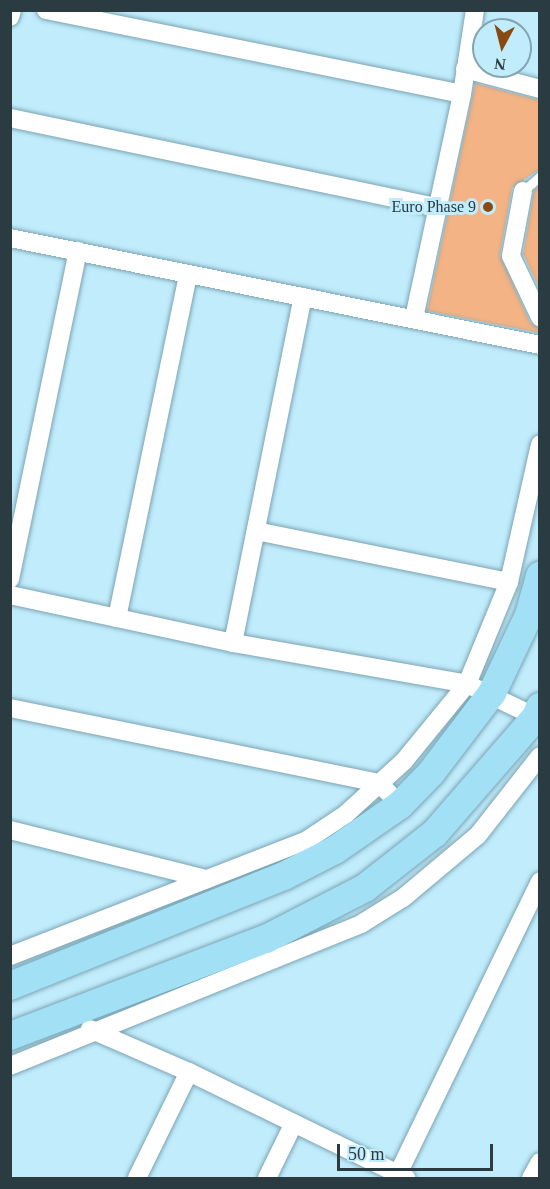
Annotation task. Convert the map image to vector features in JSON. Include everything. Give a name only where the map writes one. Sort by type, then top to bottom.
[{"type":"main road","points":[[10,986],[242,892],[335,850],[400,805],[431,773],[479,689],[529,615],[540,576]]},
{"type":"main road","points":[[10,1036],[266,939],[365,888],[435,833],[538,714]]},
{"type":"street","points":[[10,17],[12,10]]},
{"type":"street","points":[[46,10],[462,94]]},
{"type":"street","points":[[414,318],[462,94],[475,10]]},
{"type":"street","points":[[465,69],[540,89]]},
{"type":"street","points":[[10,118],[437,207]]},
{"type":"street","points":[[523,191],[511,256],[540,317]]},
{"type":"street","points":[[10,238],[540,345]]},
{"type":"street","points":[[10,579],[78,251]]},
{"type":"street","points":[[117,618],[188,274]]},
{"type":"street","points":[[233,643],[303,297]]},
{"type":"street","points":[[10,957],[204,878],[308,840],[346,814],[479,689],[509,582],[540,444]]},
{"type":"street","points":[[256,531],[509,582]]},
{"type":"street","points":[[10,595],[233,643],[479,689],[538,714]]},
{"type":"street","points":[[10,708],[379,783],[400,805]]},
{"type":"street","points":[[10,1066],[361,924],[411,892],[478,835],[540,756]]},
{"type":"street","points":[[10,830],[204,878],[242,892]]},
{"type":"street","points":[[62,1015],[189,1072],[400,1177],[540,881]]},
{"type":"street","points":[[137,1179],[189,1072]]},
{"type":"street","points":[[267,1179],[294,1123]]},
{"type":"street","points":[[531,1179],[540,1162]]},
{"type":"lane","points":[[523,191],[540,176]]},
{"type":"building","name":"Euro Phase 9","points":[[475,83],[540,100],[540,169],[512,188],[500,255],[530,322],[540,328],[540,333],[427,311]]},
{"type":"building","points":[[540,185],[540,290],[523,254],[534,190]]},
{"type":"place","name":"Euro Phase 9","points":[[488,207]]}]
